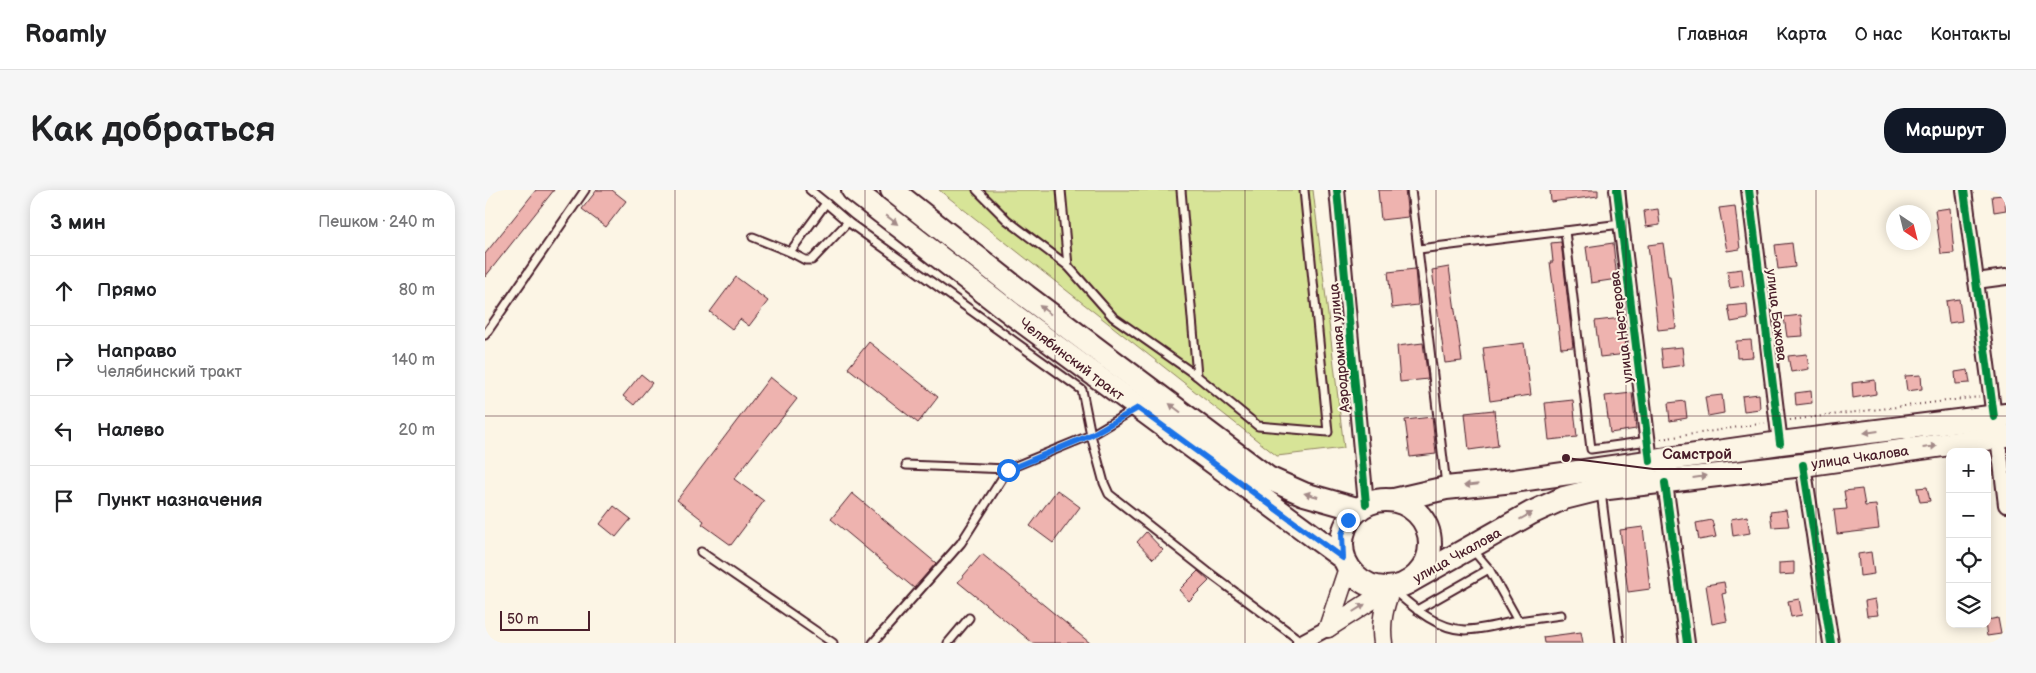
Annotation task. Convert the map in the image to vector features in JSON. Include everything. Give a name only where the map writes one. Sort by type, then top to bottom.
[{"type":"main road","name":"Челябинский тракт","points":[[853,190],[1079,372],[1138,408],[1346,563]]},
{"type":"main road","name":"Челябинский тракт","points":[[892,190],[1026,296],[1267,478],[1304,494],[1362,506]]},
{"type":"main road","name":"улица Чкалова","points":[[1394,500],[1446,488],[1594,465],[1649,451],[1779,432],[1999,420]]},
{"type":"main road","name":"улица Чкалова","points":[[1594,465],[1665,483],[1710,475],[1803,465],[1999,420]]},
{"type":"main road","name":"улица Чкалова","points":[[1399,586],[1472,548],[1531,513],[1555,502],[1594,465]]},
{"type":"main road","points":[[1394,500],[1415,510],[1428,529],[1430,552],[1420,572],[1399,586],[1375,587],[1360,580],[1346,563],[1342,534],[1348,520],[1362,506],[1394,500]]},
{"type":"street","name":"Аэродромная улица","points":[[1337,190],[1362,506]]},
{"type":"street","name":"улица Нестерова","points":[[1617,190],[1649,451]]},
{"type":"street","name":"улица Бажова","points":[[1749,190],[1779,432]]},
{"type":"street","points":[[1964,190],[1976,281],[1999,420],[2006,505]]},
{"type":"street","points":[[1976,281],[2006,277]]},
{"type":"street","points":[[1803,465],[1831,643]]},
{"type":"street","points":[[1665,483],[1687,643]]},
{"type":"street","points":[[1328,628],[1346,563]]},
{"type":"street","points":[[1301,642],[1399,586]]},
{"type":"street","points":[[1383,643],[1384,606],[1399,586]]},
{"type":"lane","points":[[485,335],[585,190]]},
{"type":"lane","points":[[810,190],[848,222],[1082,390]]},
{"type":"lane","points":[[977,190],[1007,220],[1068,266],[1113,316],[1197,376],[1258,426],[1328,432],[1304,190]]},
{"type":"lane","points":[[1061,190],[1068,266]]},
{"type":"lane","points":[[1181,190],[1197,376]]},
{"type":"lane","points":[[1411,190],[1446,488]]},
{"type":"lane","points":[[790,252],[826,202]]},
{"type":"lane","points":[[753,237],[808,261],[812,260],[848,222]]},
{"type":"lane","points":[[1419,249],[1621,224]]},
{"type":"lane","points":[[1565,231],[1594,465],[1620,643]]},
{"type":"lane","points":[[1079,372],[1091,435],[1104,483],[1109,494],[1301,642]]},
{"type":"lane","points":[[906,465],[1008,470],[1091,435],[1138,408]]},
{"type":"lane","points":[[873,643],[961,543],[1008,470]]},
{"type":"lane","points":[[1472,548],[1489,569],[1518,621]]},
{"type":"lane","points":[[701,552],[833,643]]},
{"type":"lane","points":[[1417,610],[1489,569]]},
{"type":"lane","points":[[1399,586],[1417,610],[1445,626],[1455,629],[1477,629],[1561,615]]},
{"type":"lane","points":[[948,643],[969,618]]},
{"type":"path","points":[[1649,451],[1779,432],[1999,420]]},
{"type":"green space","points":[[939,190],[1313,190],[1344,448],[1277,456]]},
{"type":"building","points":[[536,190],[554,190],[485,277],[485,254]]},
{"type":"building","points":[[597,190],[612,190],[626,201],[606,227],[582,209]]},
{"type":"building","points":[[1378,190],[1405,190],[1408,217],[1381,220]]},
{"type":"building","points":[[1550,190],[1598,190],[1598,196],[1551,202]]},
{"type":"building","points":[[2004,195],[2006,210],[1994,212],[1992,196]]},
{"type":"building","points":[[1735,206],[1740,249],[1727,251],[1719,208]]},
{"type":"building","points":[[1950,208],[1954,253],[1941,254],[1935,210]]},
{"type":"building","points":[[1658,209],[1660,225],[1646,227],[1644,211]]},
{"type":"building","points":[[1561,242],[1573,347],[1561,348],[1550,262],[1553,262],[1551,243]]},
{"type":"building","points":[[1613,243],[1617,279],[1591,283],[1586,247]]},
{"type":"building","points":[[1663,243],[1668,276],[1670,276],[1676,328],[1658,330],[1648,245]]},
{"type":"building","points":[[1792,243],[1795,267],[1778,269],[1775,245]]},
{"type":"building","points":[[1449,267],[1462,361],[1445,363],[1432,270]]},
{"type":"building","points":[[1415,269],[1418,305],[1392,308],[1388,272]]},
{"type":"building","points":[[1742,269],[1744,286],[1730,288],[1727,271]]},
{"type":"building","points":[[736,277],[768,301],[749,326],[740,319],[732,329],[710,312]]},
{"type":"building","points":[[1959,299],[1962,321],[1949,323],[1946,301]]},
{"type":"building","points":[[1747,304],[1748,319],[1731,322],[1728,306]]},
{"type":"building","points":[[1801,315],[1803,336],[1787,337],[1784,317]]},
{"type":"building","points":[[1622,318],[1627,354],[1600,357],[1595,321]]},
{"type":"building","points":[[1751,340],[1753,357],[1737,358],[1736,341]]},
{"type":"building","points":[[869,342],[938,397],[918,423],[848,368]]},
{"type":"building","points":[[1423,343],[1428,379],[1400,382],[1397,346]]},
{"type":"building","points":[[1524,343],[1531,395],[1490,401],[1483,348]]},
{"type":"building","points":[[1682,347],[1684,365],[1663,368],[1661,349]]},
{"type":"building","points":[[1807,354],[1809,369],[1791,372],[1788,356]]},
{"type":"building","points":[[1968,370],[1970,383],[1956,384],[1955,372]]},
{"type":"building","points":[[641,374],[652,383],[634,405],[623,396]]},
{"type":"building","points":[[1921,375],[1922,389],[1907,391],[1905,376]]},
{"type":"building","points":[[770,377],[797,399],[734,479],[764,501],[731,545],[702,524],[704,521],[677,500]]},
{"type":"building","points":[[1875,380],[1876,394],[1853,398],[1852,383]]},
{"type":"building","points":[[1811,391],[1812,403],[1796,405],[1795,393]]},
{"type":"building","points":[[1632,393],[1636,429],[1610,433],[1605,396]]},
{"type":"building","points":[[1759,394],[1760,409],[1744,411],[1742,396]]},
{"type":"building","points":[[1722,395],[1724,413],[1708,416],[1705,397]]},
{"type":"building","points":[[1573,400],[1577,437],[1549,440],[1545,403]]},
{"type":"building","points":[[1685,401],[1687,418],[1670,421],[1668,403]]},
{"type":"building","points":[[1494,410],[1498,446],[1469,450],[1465,413]]},
{"type":"building","points":[[1432,417],[1436,454],[1410,457],[1405,420]]},
{"type":"building","points":[[1927,487],[1930,501],[1920,502],[1917,488]]},
{"type":"building","points":[[1862,489],[1865,506],[1876,505],[1879,529],[1837,534],[1834,510],[1847,509],[1844,491]]},
{"type":"building","points":[[1057,490],[1080,507],[1053,543],[1030,526]]},
{"type":"building","points":[[852,493],[936,563],[914,588],[831,519]]},
{"type":"building","points":[[614,506],[631,519],[616,537],[600,524]]},
{"type":"building","points":[[1786,510],[1789,526],[1772,527],[1770,512]]},
{"type":"building","points":[[1747,516],[1750,533],[1733,536],[1731,519]]},
{"type":"building","points":[[1712,520],[1716,537],[1699,540],[1696,523]]},
{"type":"building","points":[[1643,527],[1650,589],[1628,592],[1620,530]]},
{"type":"building","points":[[1146,532],[1163,550],[1153,559],[1137,542]]},
{"type":"building","points":[[1871,552],[1874,574],[1860,576],[1858,554]]},
{"type":"building","points":[[982,554],[1090,643],[1033,643],[958,582]]},
{"type":"building","points":[[1794,562],[1794,574],[1779,575],[1779,563]]},
{"type":"building","points":[[1198,571],[1209,581],[1189,601],[1179,590]]},
{"type":"building","points":[[1724,582],[1726,593],[1722,594],[1727,621],[1712,624],[1706,585]]},
{"type":"building","points":[[1799,599],[1802,615],[1791,617],[1788,601]]},
{"type":"building","points":[[1875,599],[1878,615],[1867,616],[1865,601]]},
{"type":"building","points":[[1998,618],[2001,634],[1987,636],[1986,628],[1991,628],[1991,619]]},
{"type":"building","points":[[1581,632],[1583,643],[1544,643],[1543,637]]},
{"type":"cycle path","points":[[1337,190],[1366,504]]},
{"type":"cycle path","points":[[1617,190],[1650,461]]},
{"type":"cycle path","points":[[1749,190],[1780,443]]},
{"type":"cycle path","points":[[1964,190],[1994,417]]},
{"type":"cycle path","points":[[1803,465],[1831,643]]},
{"type":"cycle path","points":[[1665,483],[1687,643]]},
{"type":"place","name":"Самстрой","points":[[1566,458]]},
{"type":"route","points":[[1008,470],[1091,435],[1138,408],[1343,558],[1342,534],[1348,520]]}]
